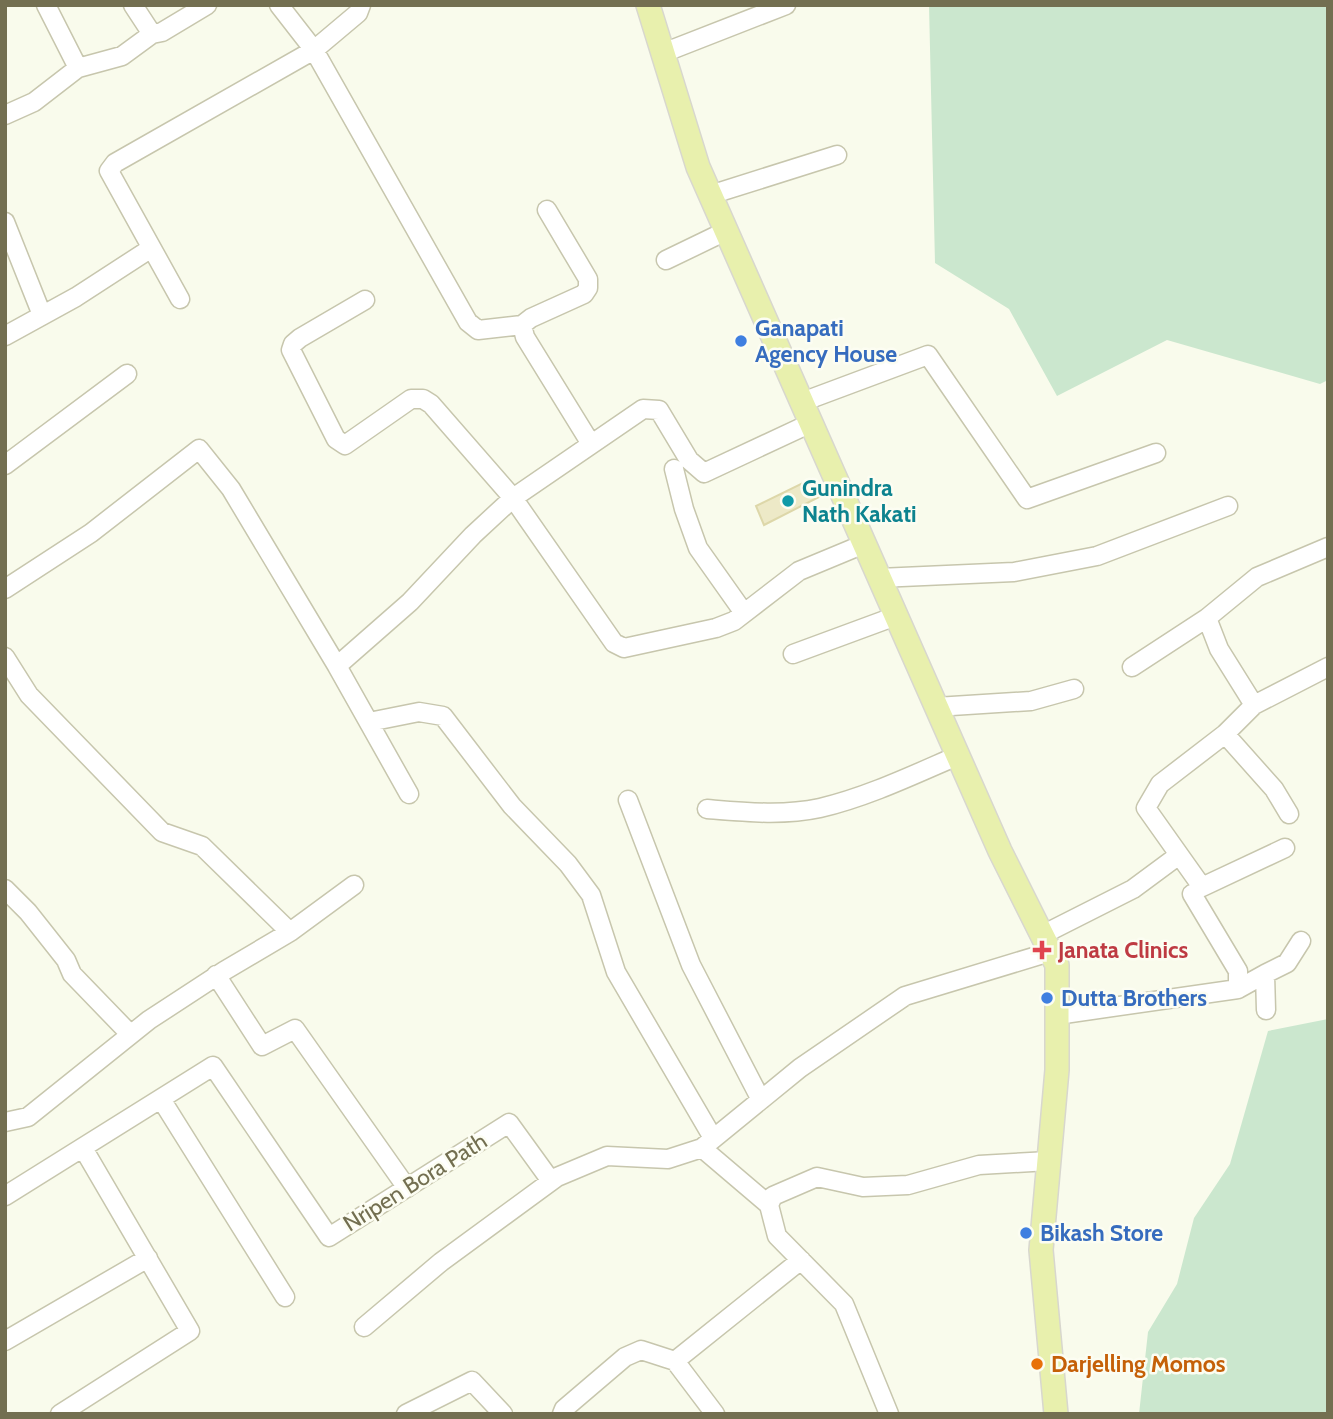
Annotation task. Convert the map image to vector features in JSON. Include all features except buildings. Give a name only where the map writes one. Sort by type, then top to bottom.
[{"type":"main road","points":[[648,5],[698,167],[957,756],[1000,851],[1057,965],[1057,1070],[1041,1250],[1056,1414]]},
{"type":"street","points":[[46,5],[78,68]]},
{"type":"street","points":[[133,5],[152,34]]},
{"type":"street","points":[[5,115],[34,102],[78,68],[122,56],[152,34],[162,32],[207,5]]},
{"type":"street","points":[[279,5],[314,50],[468,322],[478,330],[522,325],[584,293],[588,288],[588,279],[547,210]]},
{"type":"street","points":[[180,299],[109,171],[115,163],[314,50],[358,13],[361,5]]},
{"type":"street","points":[[663,53],[786,5]]},
{"type":"street","points":[[710,195],[836,155]]},
{"type":"street","points":[[5,222],[42,314]]},
{"type":"street","points":[[666,260],[726,231]]},
{"type":"street","points":[[5,336],[76,297],[150,249]]},
{"type":"street","points":[[365,300],[300,338],[291,349],[336,439],[345,445],[411,399],[423,399],[430,404],[513,498],[614,643],[624,648],[716,628],[734,621],[799,571],[864,544]]},
{"type":"street","points":[[522,325],[525,337],[591,444]]},
{"type":"street","points":[[337,666],[410,602],[473,535],[513,498],[643,409],[659,410],[689,460],[704,473],[806,412],[928,355],[1027,499],[1156,453]]},
{"type":"street","points":[[5,465],[127,374]]},
{"type":"street","points":[[5,589],[91,533],[199,449],[231,489],[337,666],[409,794]]},
{"type":"street","points":[[674,469],[698,548],[744,613]]},
{"type":"street","points":[[879,578],[1014,572],[1097,556],[1228,506]]},
{"type":"street","points":[[1132,667],[1207,618],[1256,577],[1328,547]]},
{"type":"street","points":[[793,654],[896,617]]},
{"type":"street","points":[[1207,618],[1219,649],[1254,705]]},
{"type":"street","points":[[5,657],[29,695],[162,832],[202,846],[290,932]]},
{"type":"street","points":[[1284,848],[1202,887],[1146,808],[1160,784],[1225,734],[1254,705],[1328,667]]},
{"type":"street","points":[[936,707],[1031,701],[1074,689]]},
{"type":"street","points":[[369,722],[419,712],[443,716],[512,806],[568,864],[592,895],[616,972],[708,1143],[769,1205],[777,1236],[844,1304],[889,1414]]},
{"type":"street","points":[[1225,734],[1274,789],[1289,814]]},
{"type":"street","points":[[707,809],[761,814],[819,808],[877,789],[957,756]]},
{"type":"street","points":[[628,800],[691,965],[761,1100]]},
{"type":"street","points":[[364,1327],[441,1262],[551,1181],[607,1156],[668,1159],[708,1143],[800,1068],[905,996],[1046,944],[1133,889],[1180,855]]},
{"type":"street","points":[[5,1122],[29,1117],[130,1034],[216,975],[290,932],[354,885]]},
{"type":"street","points":[[5,889],[36,921],[66,960],[72,974],[130,1034]]},
{"type":"street","points":[[1192,894],[1238,971],[1238,989]]},
{"type":"street","points":[[1057,1015],[1238,989],[1287,963],[1301,941]]},
{"type":"street","points":[[1265,974],[1266,1010]]},
{"type":"street","points":[[216,975],[262,1046],[295,1029],[407,1188]]},
{"type":"street","name":"Nripen Bora Path","points":[[161,1099],[213,1066],[328,1237],[509,1123],[551,1181]]},
{"type":"street","points":[[5,1196],[161,1099],[285,1297]]},
{"type":"street","points":[[60,1414],[190,1331],[83,1148]]},
{"type":"street","points":[[769,1205],[773,1196],[817,1177],[863,1187],[908,1185],[979,1165],[1049,1161]]},
{"type":"street","points":[[5,1341],[148,1258]]},
{"type":"street","points":[[675,1361],[801,1259]]},
{"type":"street","points":[[562,1414],[564,1409],[625,1357],[641,1350],[675,1361],[715,1414]]},
{"type":"street","points":[[406,1414],[472,1381],[503,1414]]},
{"type":"green space","points":[[929,5],[1328,5],[1328,380],[1320,384],[1167,340],[1057,396],[1009,309],[935,263]]},
{"type":"green space","points":[[1328,1019],[1328,1414],[1139,1414],[1148,1332],[1177,1284],[1194,1218],[1230,1164],[1268,1031]]},
{"type":"place","name":"Ganapati Agency House","points":[[741,341]]},
{"type":"place","name":"Gunindra Nath Kakati","points":[[788,501]]},
{"type":"place","name":"Janata Clinics","points":[[1042,950]]},
{"type":"place","name":"Dutta Brothers","points":[[1047,998]]},
{"type":"place","name":"Bikash Store","points":[[1026,1233]]},
{"type":"place","name":"Darjelling Momos","points":[[1037,1364]]}]
